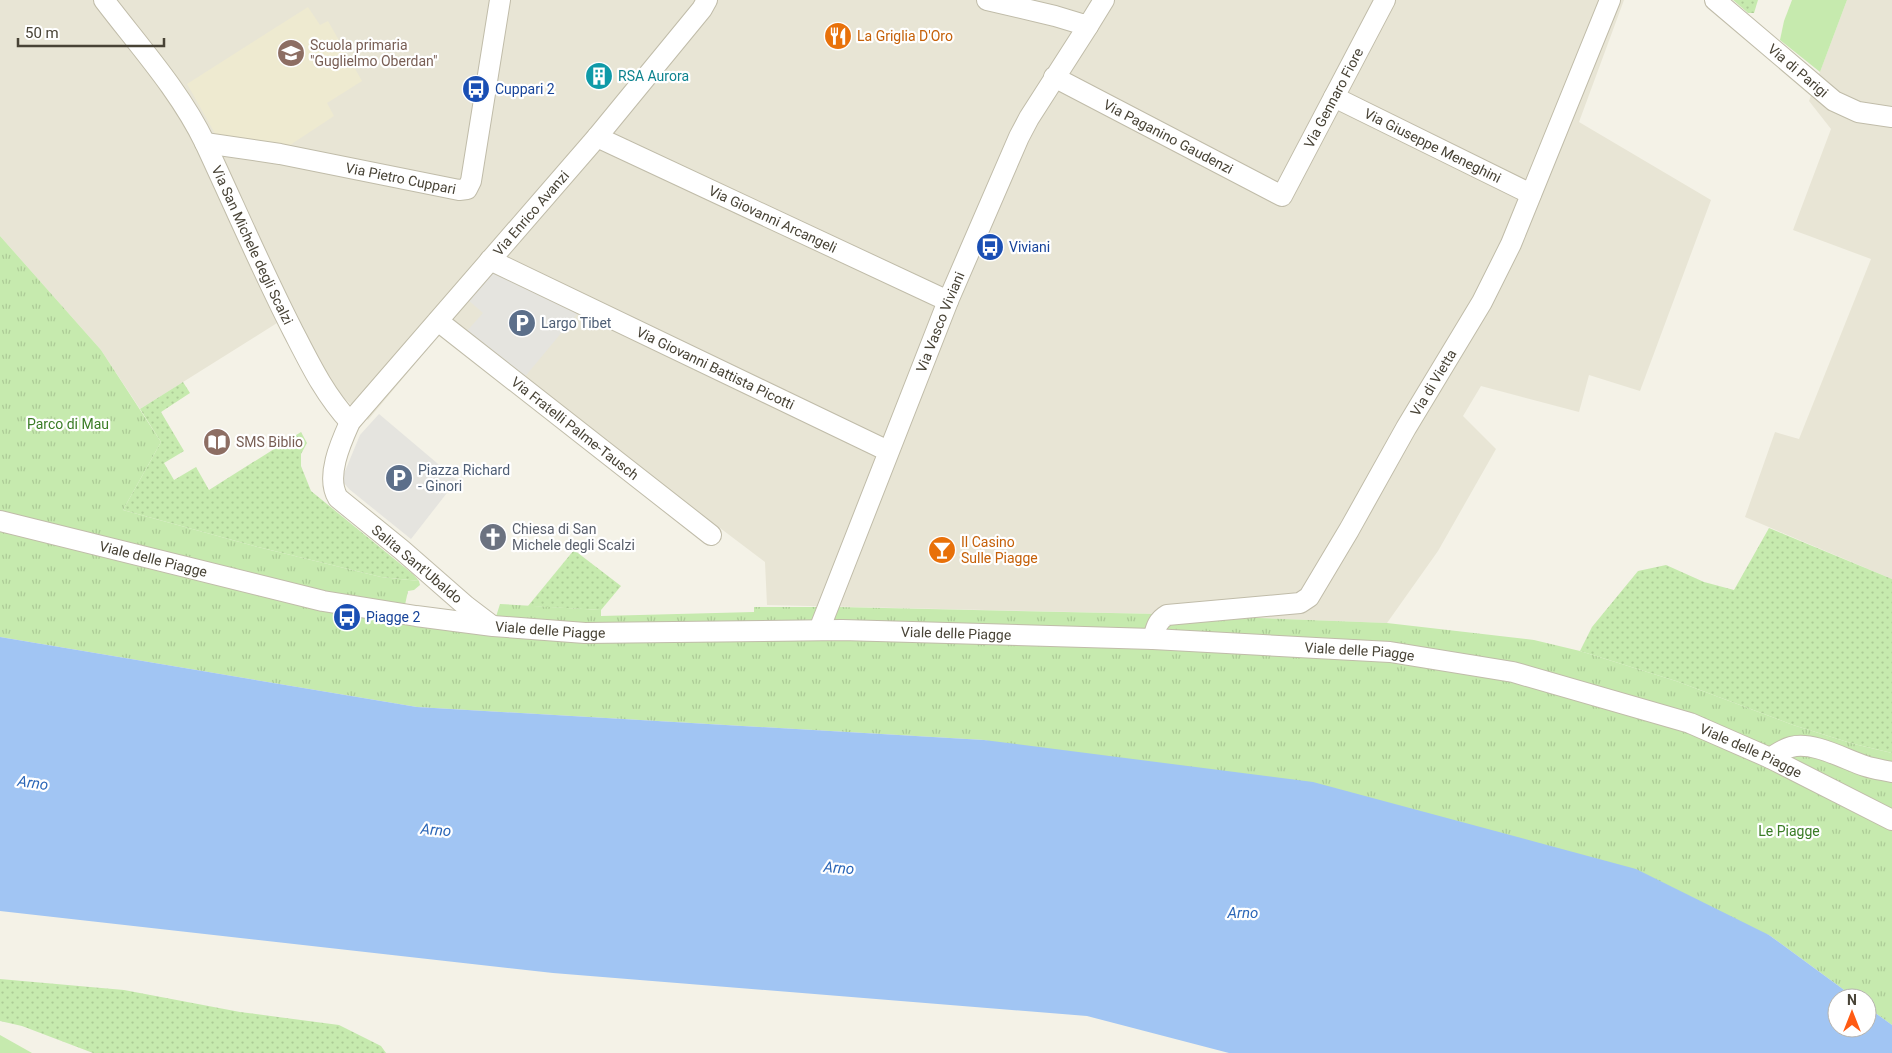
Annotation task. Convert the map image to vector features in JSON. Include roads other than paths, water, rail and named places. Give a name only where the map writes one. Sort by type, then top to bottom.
[{"type":"street","name":"Via San Michele degli Scalzi","points":[[104,0],[170,87],[195,124],[265,276],[299,342],[327,394],[350,422]]},
{"type":"street","name":"Via Pietro Cuppari","points":[[205,143],[280,154],[405,181],[459,190],[467,189],[471,181],[500,0]]},
{"type":"street","name":"Via Enrico Avanzi","points":[[350,422],[597,137],[702,9],[707,0]]},
{"type":"street","points":[[987,0],[1088,26],[1104,0]]},
{"type":"street","name":"Via Gennaro Fiore","points":[[1282,196],[1385,0]]},
{"type":"street","name":"Via di Vietta","points":[[1153,639],[1156,626],[1167,614],[1300,604],[1309,597],[1406,428],[1482,302],[1511,244],[1610,0]]},
{"type":"street","name":"Via di Parigi","points":[[1715,0],[1834,101],[1858,112],[1892,116]]},
{"type":"street","name":"Via Vasco Viviani","points":[[819,630],[948,301],[1019,137],[1054,77],[1088,26]]},
{"type":"street","name":"Via Paganino Gaudenzi","points":[[1054,77],[1282,196]]},
{"type":"street","name":"Via Giuseppe Meneghini","points":[[1334,97],[1531,194]]},
{"type":"street","name":"Via Giovanni Arcangeli","points":[[597,137],[948,301]]},
{"type":"street","name":"Via Giovanni Battista Picotti","points":[[490,260],[888,451]]},
{"type":"street","name":"Via Fratelli Palme-Tausch","points":[[438,321],[712,535]]},
{"type":"street","name":"Salita Sant'Ubaldo","points":[[350,422],[341,446],[334,475],[334,492],[342,502],[402,550],[466,606],[493,626]]},
{"type":"street","name":"Viale delle Piagge","points":[[0,521],[323,601],[493,626],[586,633],[819,630],[1153,639],[1390,652],[1513,672],[1592,693],[1690,723],[1770,758],[1892,820]]},
{"type":"street","points":[[1770,758],[1787,748],[1803,746],[1816,748],[1867,766],[1892,772]]},
{"type":"water","name":"Arno","points":[[0,637],[417,707],[984,740],[1313,782],[1636,869],[1769,935],[1841,988],[1827,988],[1827,1038],[1877,1038],[1877,1014],[1892,1025],[1892,1053],[1229,1053],[1087,1016],[553,973],[0,911]]},
{"type":"place","name":"La Griglia D'Oro","points":[[838,36]]},
{"type":"place","name":"Scuola primaria \"Guglielmo Oberdan\"","points":[[291,53]]},
{"type":"place","name":"RSA Aurora","points":[[599,76]]},
{"type":"place","name":"Cuppari 2","points":[[476,89]]},
{"type":"place","name":"Viviani","points":[[990,247]]},
{"type":"place","name":"Largo Tibet","points":[[522,323]]},
{"type":"place","name":"SMS Biblio","points":[[217,442]]},
{"type":"place","name":"Piazza Richard - Ginori","points":[[399,478]]},
{"type":"place","name":"Chiesa di San Michele degli Scalzi","points":[[493,537]]},
{"type":"place","name":"Il Casino Sulle Piagge","points":[[942,550]]},
{"type":"place","name":"Piagge 2","points":[[347,617]]},
{"type":"park label","name":"Parco di Mau","points":[[68,424]]},
{"type":"park label","name":"Le Piagge","points":[[1789,831]]}]
